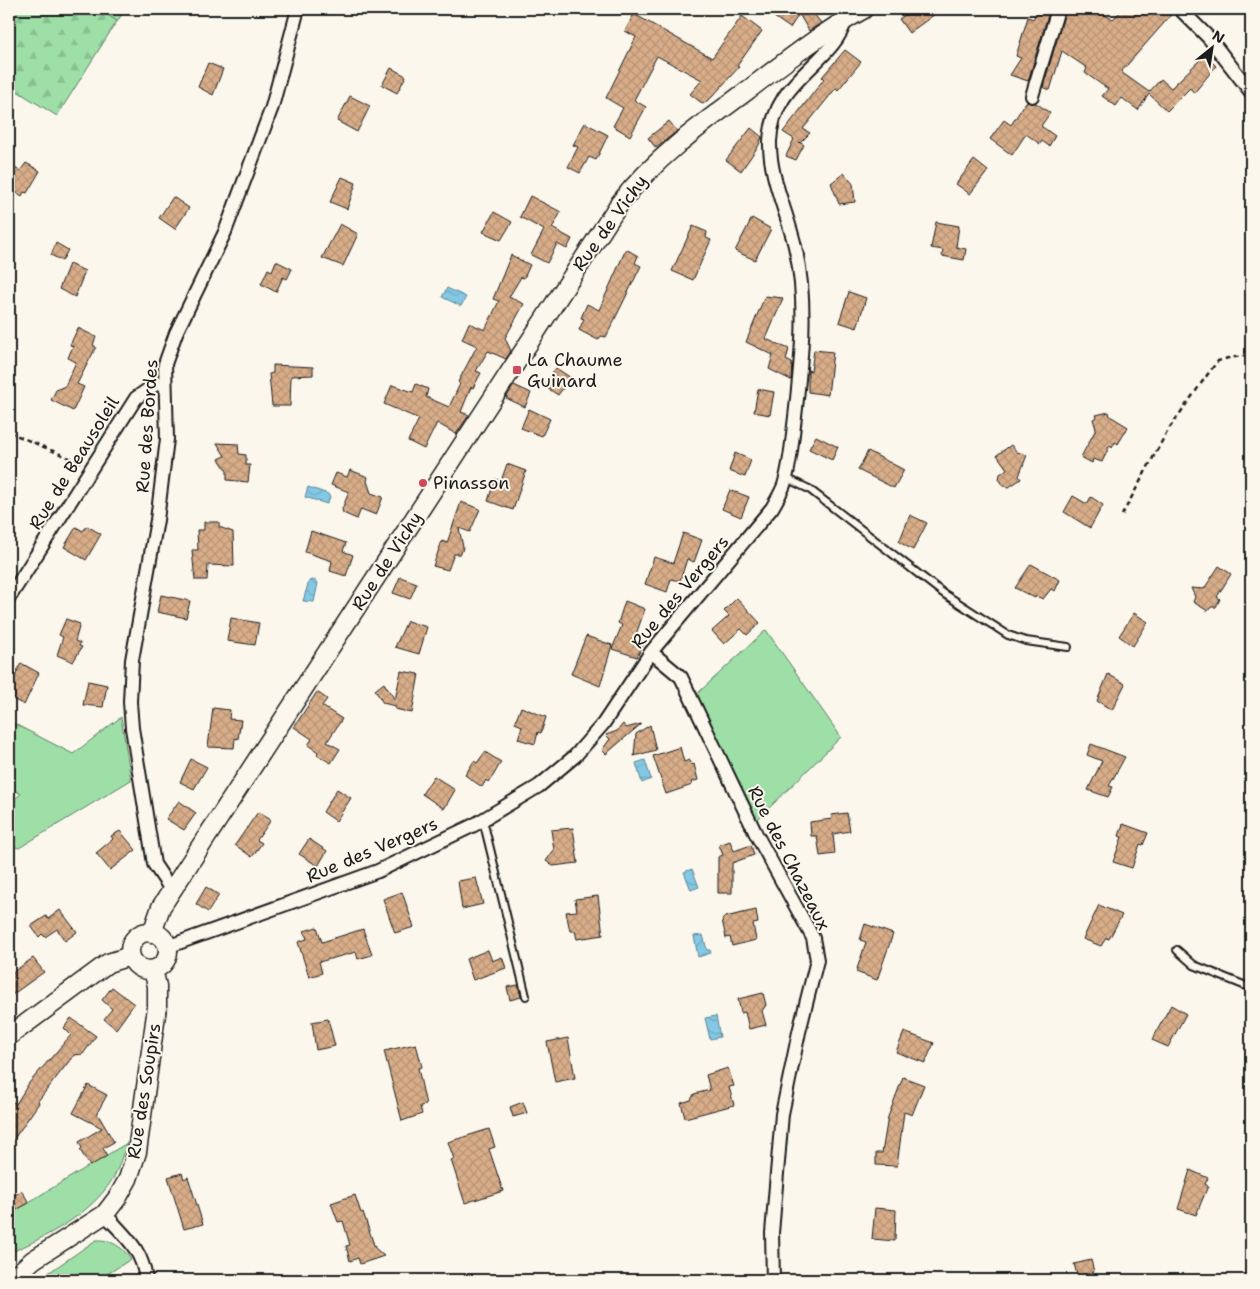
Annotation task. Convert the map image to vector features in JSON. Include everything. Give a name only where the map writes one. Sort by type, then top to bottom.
[{"type":"street","name":"Rue des Bordes","points":[[173,888],[168,885],[154,864],[132,728],[130,702],[132,660],[157,520],[167,439],[164,383],[165,364],[176,333],[225,232],[272,107],[298,9]]},
{"type":"street","name":"Rue de Vichy","points":[[152,933],[161,907],[173,888],[620,203],[660,158],[808,44],[864,9]]},
{"type":"street","points":[[1032,96],[1058,9]]},
{"type":"street","points":[[1181,9],[1208,38],[1251,92]]},
{"type":"street","name":"Rue des Vergers","points":[[167,947],[378,871],[483,820],[539,786],[575,756],[603,724],[651,652],[767,515],[786,478],[802,352],[801,272],[792,231],[771,169],[770,140],[782,100],[796,81],[840,34],[846,19]]},
{"type":"street","name":"Rue de Beausoleil","points":[[9,598],[136,398],[156,384],[164,383]]},
{"type":"street","name":"Rue des Chazeaux","points":[[651,652],[681,677],[755,832],[813,938],[817,960],[799,1032],[782,1114],[772,1233],[773,1280]]},
{"type":"street","points":[[145,933],[159,935],[167,947],[165,962],[153,970],[138,968],[130,956],[132,941],[145,933]]},
{"type":"street","points":[[9,1036],[108,963],[130,956]]},
{"type":"street","name":"Rue des Soupirs","points":[[105,1214],[118,1197],[128,1179],[137,1152],[157,1007],[157,986],[153,970]]},
{"type":"street","points":[[11,1280],[33,1260],[105,1214],[140,1253],[144,1263],[146,1280]]},
{"type":"street","points":[[9,1267],[33,1260]]},
{"type":"lane","points":[[786,478],[809,488],[942,593],[1008,635],[1026,641],[1068,647]]},
{"type":"lane","points":[[483,820],[526,996]]},
{"type":"lane","points":[[1177,950],[1194,965],[1251,988]]},
{"type":"path","points":[[1122,515],[1168,430],[1210,371],[1218,362],[1228,358],[1251,355]]},
{"type":"path","points":[[9,432],[92,468]]},
{"type":"green space","points":[[9,9],[98,9],[117,21],[57,116],[9,86]]},
{"type":"green space","points":[[97,9],[125,9],[117,22]]},
{"type":"green space","points":[[766,630],[841,737],[756,821],[697,694]]},
{"type":"green space","points":[[121,717],[131,780],[19,848],[9,845],[9,803],[21,794],[9,787],[9,721],[73,754]]},
{"type":"green space","points":[[127,1143],[119,1167],[112,1180],[92,1204],[66,1224],[38,1240],[9,1253],[9,1214]]},
{"type":"green space","points":[[96,1240],[116,1245],[131,1259],[98,1280],[38,1280]]},
{"type":"water","points":[[447,288],[466,297],[461,306],[442,297]]},
{"type":"water","points":[[308,487],[328,494],[330,497],[327,504],[305,497]]},
{"type":"water","points":[[314,580],[318,583],[314,602],[303,601],[309,581]]},
{"type":"water","points":[[645,760],[651,779],[642,783],[636,763]]},
{"type":"water","points":[[692,869],[699,887],[691,890],[684,872]]},
{"type":"water","points":[[703,935],[707,950],[710,950],[711,953],[698,957],[694,936]]},
{"type":"water","points":[[716,1016],[720,1037],[710,1039],[705,1018]]},
{"type":"building","points":[[779,9],[810,9],[821,23],[809,31],[799,14],[790,28],[774,17]]},
{"type":"building","points":[[913,9],[942,9],[909,33],[899,19]]},
{"type":"building","points":[[1038,9],[1050,9],[1028,81],[1010,75],[1021,58],[1016,56],[1028,17],[1033,19]]},
{"type":"building","points":[[1066,9],[1091,9],[1113,19],[1123,9],[1164,9],[1171,15],[1121,72],[1149,92],[1161,79],[1171,88],[1205,55],[1216,66],[1194,93],[1190,88],[1167,111],[1149,94],[1138,110],[1122,98],[1116,106],[1102,96],[1108,89],[1085,73],[1087,68],[1062,51],[1050,90],[1043,87]]},
{"type":"building","points":[[634,14],[712,58],[742,16],[762,31],[737,66],[739,67],[712,97],[703,104],[690,94],[702,80],[657,56],[634,100],[646,107],[630,136],[613,126],[623,108],[606,98],[636,37],[625,31]]},
{"type":"building","points":[[845,50],[861,62],[838,90],[836,88],[803,129],[810,133],[800,143],[804,145],[796,160],[786,156],[794,139],[783,132],[824,79],[822,77]]},
{"type":"building","points":[[208,63],[223,69],[213,95],[198,87]]},
{"type":"building","points":[[391,68],[406,76],[397,93],[382,85]]},
{"type":"building","points":[[350,96],[370,106],[357,132],[337,121]]},
{"type":"building","points":[[1026,102],[1036,103],[1050,113],[1041,126],[1055,136],[1049,146],[1042,141],[1040,144],[1026,134],[1012,155],[990,139],[1004,120],[1011,125]]},
{"type":"building","points":[[669,121],[677,131],[656,148],[648,138]]},
{"type":"building","points":[[585,123],[608,135],[596,160],[589,157],[580,173],[568,167],[578,147],[573,145]]},
{"type":"building","points":[[751,128],[762,137],[759,145],[741,171],[726,160]]},
{"type":"building","points":[[974,160],[988,171],[970,194],[956,184]]},
{"type":"building","points":[[26,163],[40,171],[27,193],[24,192],[22,196],[9,188],[9,179],[15,168],[20,171]]},
{"type":"building","points":[[844,173],[853,184],[855,202],[839,204],[831,183]]},
{"type":"building","points":[[342,177],[356,183],[347,209],[330,202]]},
{"type":"building","points":[[530,196],[561,212],[552,228],[572,239],[567,249],[557,244],[547,263],[531,255],[544,230],[520,217]]},
{"type":"building","points":[[173,197],[189,208],[175,229],[159,218]]},
{"type":"building","points":[[494,212],[512,222],[501,240],[483,232]]},
{"type":"building","points":[[752,218],[771,229],[755,260],[735,251]]},
{"type":"building","points":[[936,222],[959,226],[956,247],[966,249],[964,260],[942,256],[943,250],[931,248]]},
{"type":"building","points":[[340,224],[358,234],[343,266],[322,258]]},
{"type":"building","points":[[693,226],[707,232],[706,238],[711,240],[693,280],[672,271]]},
{"type":"building","points":[[56,243],[68,250],[62,261],[51,255]]},
{"type":"building","points":[[626,249],[638,256],[635,263],[641,266],[606,337],[601,336],[598,340],[579,330],[584,319],[581,318],[587,304],[599,310]]},
{"type":"building","points":[[511,255],[530,265],[524,278],[521,277],[509,297],[524,304],[505,338],[511,351],[506,359],[488,351],[476,371],[481,373],[473,388],[471,387],[461,412],[469,415],[456,434],[437,423],[424,449],[408,441],[419,419],[384,404],[392,385],[413,392],[416,384],[428,389],[426,397],[449,407],[460,384],[458,382],[477,346],[462,339],[469,323],[485,330],[499,301],[493,299]]},
{"type":"building","points":[[276,261],[292,269],[287,279],[283,277],[276,292],[261,284],[268,269],[272,271]]},
{"type":"building","points":[[69,264],[85,271],[75,297],[59,289]]},
{"type":"building","points":[[849,292],[866,298],[857,328],[839,322]]},
{"type":"building","points":[[765,296],[783,298],[766,339],[789,349],[786,360],[792,363],[791,380],[769,369],[773,355],[746,342]]},
{"type":"building","points":[[78,328],[96,337],[93,345],[96,347],[77,384],[84,387],[73,411],[51,400],[56,390],[65,386],[76,362],[68,358],[73,346],[70,345]]},
{"type":"building","points":[[814,350],[833,352],[828,395],[808,392],[808,370],[811,371]]},
{"type":"building","points":[[273,365],[313,367],[313,375],[291,376],[290,406],[272,406],[269,374],[273,373]]},
{"type":"building","points":[[556,368],[571,378],[558,395],[544,386]]},
{"type":"building","points":[[514,385],[531,393],[525,407],[506,398]]},
{"type":"building","points":[[758,389],[774,392],[770,415],[754,412]]},
{"type":"building","points":[[529,409],[550,419],[542,436],[521,428]]},
{"type":"building","points":[[1109,412],[1110,416],[1128,427],[1118,444],[1115,442],[1112,448],[1110,445],[1102,462],[1093,459],[1092,463],[1081,457],[1096,429],[1093,419],[1097,417],[1096,415]]},
{"type":"building","points":[[816,436],[838,447],[832,460],[809,449]]},
{"type":"building","points":[[217,443],[238,444],[239,454],[246,455],[246,465],[250,465],[248,482],[227,480],[227,471],[219,459],[225,456]]},
{"type":"building","points":[[1011,445],[1017,452],[1027,455],[1019,476],[1021,479],[1009,487],[1004,486],[999,479],[1000,474],[1007,469],[997,455]]},
{"type":"building","points":[[868,451],[904,470],[894,488],[858,470]]},
{"type":"building","points":[[735,453],[751,460],[745,477],[729,471]]},
{"type":"building","points":[[507,464],[526,471],[513,510],[488,501],[495,479],[501,481]]},
{"type":"building","points":[[350,470],[368,477],[367,481],[371,493],[383,497],[376,515],[361,509],[357,519],[343,513],[342,509],[349,492],[331,485],[336,473],[347,477]]},
{"type":"building","points":[[730,490],[749,497],[741,517],[722,509]]},
{"type":"building","points":[[1073,496],[1087,504],[1091,497],[1103,505],[1090,528],[1064,512]]},
{"type":"building","points":[[461,502],[480,509],[470,532],[459,528],[463,547],[462,551],[460,554],[454,554],[448,570],[433,566],[442,541],[447,543]]},
{"type":"building","points":[[910,515],[927,523],[913,550],[899,542]]},
{"type":"building","points":[[204,522],[219,522],[219,527],[233,532],[234,566],[208,565],[207,580],[195,580],[192,550],[198,550],[197,530],[204,530]]},
{"type":"building","points":[[87,526],[101,534],[86,560],[64,547],[76,527],[83,531]]},
{"type":"building","points":[[311,531],[346,543],[343,551],[353,555],[346,576],[330,571],[332,561],[305,552]]},
{"type":"building","points":[[683,533],[702,540],[694,562],[687,559],[680,581],[671,579],[667,592],[645,584],[654,557],[673,563]]},
{"type":"building","points":[[1031,564],[1060,580],[1055,591],[1051,589],[1043,599],[1036,596],[1035,598],[1015,588]]},
{"type":"building","points":[[1219,566],[1231,574],[1217,597],[1220,599],[1216,607],[1211,607],[1208,611],[1193,602],[1195,597],[1191,588],[1204,589]]},
{"type":"building","points":[[400,577],[417,583],[410,599],[393,593]]},
{"type":"building","points":[[161,595],[190,601],[186,618],[157,612]]},
{"type":"building","points":[[737,598],[760,623],[747,635],[741,629],[724,644],[712,631],[729,616],[724,611]]},
{"type":"building","points":[[625,601],[645,609],[634,640],[644,643],[637,657],[612,649],[622,625],[618,623]]},
{"type":"building","points":[[1134,613],[1148,622],[1133,646],[1119,636]]},
{"type":"building","points":[[231,618],[259,623],[255,645],[227,641]]},
{"type":"building","points":[[66,619],[80,624],[75,641],[80,643],[79,646],[82,647],[73,662],[57,655],[63,637],[59,635]]},
{"type":"building","points":[[407,621],[427,627],[419,654],[395,647]]},
{"type":"building","points":[[586,636],[612,645],[600,686],[571,674]]},
{"type":"building","points":[[21,663],[39,673],[24,705],[9,697],[9,688]]},
{"type":"building","points":[[401,671],[419,674],[412,713],[395,709],[395,706],[383,703],[375,690],[384,683],[395,700]]},
{"type":"building","points":[[1108,674],[1125,684],[1112,710],[1097,701]]},
{"type":"building","points":[[88,681],[107,685],[103,707],[83,705]]},
{"type":"building","points":[[317,692],[327,699],[322,706],[342,719],[327,742],[340,749],[331,763],[317,755],[318,752],[308,745],[312,739],[294,727]]},
{"type":"building","points":[[521,707],[546,717],[541,733],[538,732],[535,744],[518,739],[522,726],[515,723]]},
{"type":"building","points":[[213,708],[230,710],[229,719],[241,720],[238,739],[235,738],[234,748],[208,747]]},
{"type":"building","points":[[623,724],[626,728],[641,724],[606,754],[602,750],[610,739],[606,735],[617,731]]},
{"type":"building","points":[[650,725],[656,750],[634,756],[636,734]]},
{"type":"building","points":[[1091,744],[1125,757],[1109,786],[1113,787],[1108,797],[1088,790],[1102,761],[1087,755]]},
{"type":"building","points":[[680,747],[684,762],[689,760],[691,765],[694,764],[698,780],[691,782],[692,785],[666,794],[653,756]]},
{"type":"building","points":[[485,752],[501,762],[493,776],[488,782],[486,780],[482,787],[465,775],[474,761],[477,763]]},
{"type":"building","points":[[191,759],[207,767],[194,789],[180,782]]},
{"type":"building","points":[[434,776],[455,790],[444,809],[422,794]]},
{"type":"building","points":[[337,789],[351,798],[336,821],[323,812]]},
{"type":"building","points":[[179,801],[196,813],[184,830],[166,819]]},
{"type":"building","points":[[258,812],[271,820],[257,840],[262,843],[252,857],[235,845]]},
{"type":"building","points":[[847,813],[850,831],[833,834],[835,854],[820,856],[817,836],[811,836],[810,822],[832,819],[831,815]]},
{"type":"building","points":[[1123,824],[1148,833],[1143,845],[1140,844],[1132,868],[1113,862],[1122,837],[1119,836]]},
{"type":"building","points":[[573,828],[578,863],[553,866],[546,861],[554,850],[551,830]]},
{"type":"building","points":[[120,831],[136,850],[110,870],[96,853],[113,839],[111,836]]},
{"type":"building","points":[[309,839],[327,851],[318,866],[299,854]]},
{"type":"building","points":[[730,841],[734,851],[751,845],[754,855],[732,863],[732,893],[718,893],[718,857],[723,855],[719,845]]},
{"type":"building","points":[[476,878],[483,904],[462,909],[458,881]]},
{"type":"building","points":[[206,887],[219,895],[208,912],[196,904]]},
{"type":"building","points":[[402,892],[414,927],[395,933],[383,899]]},
{"type":"building","points":[[598,896],[603,935],[577,939],[575,931],[570,931],[566,912],[577,911],[575,899]]},
{"type":"building","points":[[1099,905],[1122,915],[1109,939],[1106,938],[1101,946],[1083,939]]},
{"type":"building","points":[[60,910],[77,932],[65,941],[57,929],[45,937],[42,934],[39,937],[31,926],[46,916],[48,919]]},
{"type":"building","points":[[756,910],[758,923],[753,924],[756,940],[732,946],[730,937],[726,938],[722,920],[725,917]]},
{"type":"building","points":[[865,924],[893,934],[877,980],[856,972],[866,942],[860,940]]},
{"type":"building","points":[[317,927],[322,942],[363,929],[372,955],[358,959],[356,952],[319,962],[322,973],[309,977],[298,942],[307,939],[304,931]]},
{"type":"building","points":[[488,950],[492,961],[502,957],[506,968],[473,980],[466,959]]},
{"type":"building","points":[[33,958],[44,972],[9,997],[9,975]]},
{"type":"building","points":[[518,985],[521,997],[510,1000],[507,987]]},
{"type":"building","points":[[112,987],[134,1004],[116,1029],[104,1019],[112,1009],[102,1000]]},
{"type":"building","points":[[763,993],[766,1005],[762,1011],[766,1025],[749,1029],[745,1012],[741,1013],[738,999]]},
{"type":"building","points":[[1171,1005],[1186,1014],[1168,1047],[1152,1040]]},
{"type":"building","points":[[71,1018],[96,1036],[83,1054],[74,1055],[38,1101],[39,1103],[9,1146],[9,1099],[16,1104],[29,1083],[71,1035],[64,1028]]},
{"type":"building","points":[[328,1019],[335,1046],[316,1050],[312,1022]]},
{"type":"building","points":[[904,1032],[934,1043],[925,1063],[896,1052]]},
{"type":"building","points":[[568,1038],[575,1078],[555,1082],[547,1042]]},
{"type":"building","points":[[416,1044],[422,1067],[418,1068],[426,1105],[420,1106],[422,1114],[402,1121],[384,1051]]},
{"type":"building","points":[[728,1068],[734,1086],[729,1087],[734,1105],[685,1118],[681,1103],[691,1100],[694,1094],[710,1090],[706,1075]]},
{"type":"building","points":[[903,1077],[924,1085],[912,1115],[904,1112],[897,1166],[876,1165],[876,1153],[882,1153],[888,1117]]},
{"type":"building","points":[[88,1085],[107,1095],[97,1113],[114,1142],[103,1148],[107,1156],[90,1166],[80,1150],[82,1148],[79,1142],[102,1128],[73,1113]]},
{"type":"building","points":[[523,1102],[527,1113],[513,1117],[510,1107]]},
{"type":"building","points":[[489,1129],[495,1147],[489,1149],[503,1191],[465,1203],[451,1160],[454,1159],[448,1142]]},
{"type":"building","points":[[1190,1170],[1208,1178],[1205,1184],[1208,1186],[1196,1215],[1178,1209]]},
{"type":"building","points":[[182,1173],[184,1179],[188,1177],[203,1224],[184,1229],[168,1177]]},
{"type":"building","points":[[22,1191],[29,1203],[16,1210],[9,1198]]},
{"type":"building","points":[[355,1195],[375,1248],[384,1256],[360,1264],[358,1258],[350,1261],[346,1246],[350,1245],[343,1221],[338,1222],[331,1203]]},
{"type":"building","points":[[875,1208],[896,1210],[895,1241],[872,1239]]},
{"type":"building","points":[[1091,1260],[1094,1272],[1078,1278],[1074,1264]]},
{"type":"place","name":"La Chaume Guinard","points":[[517,370]]},
{"type":"place","name":"Pinasson","points":[[423,483]]}]
